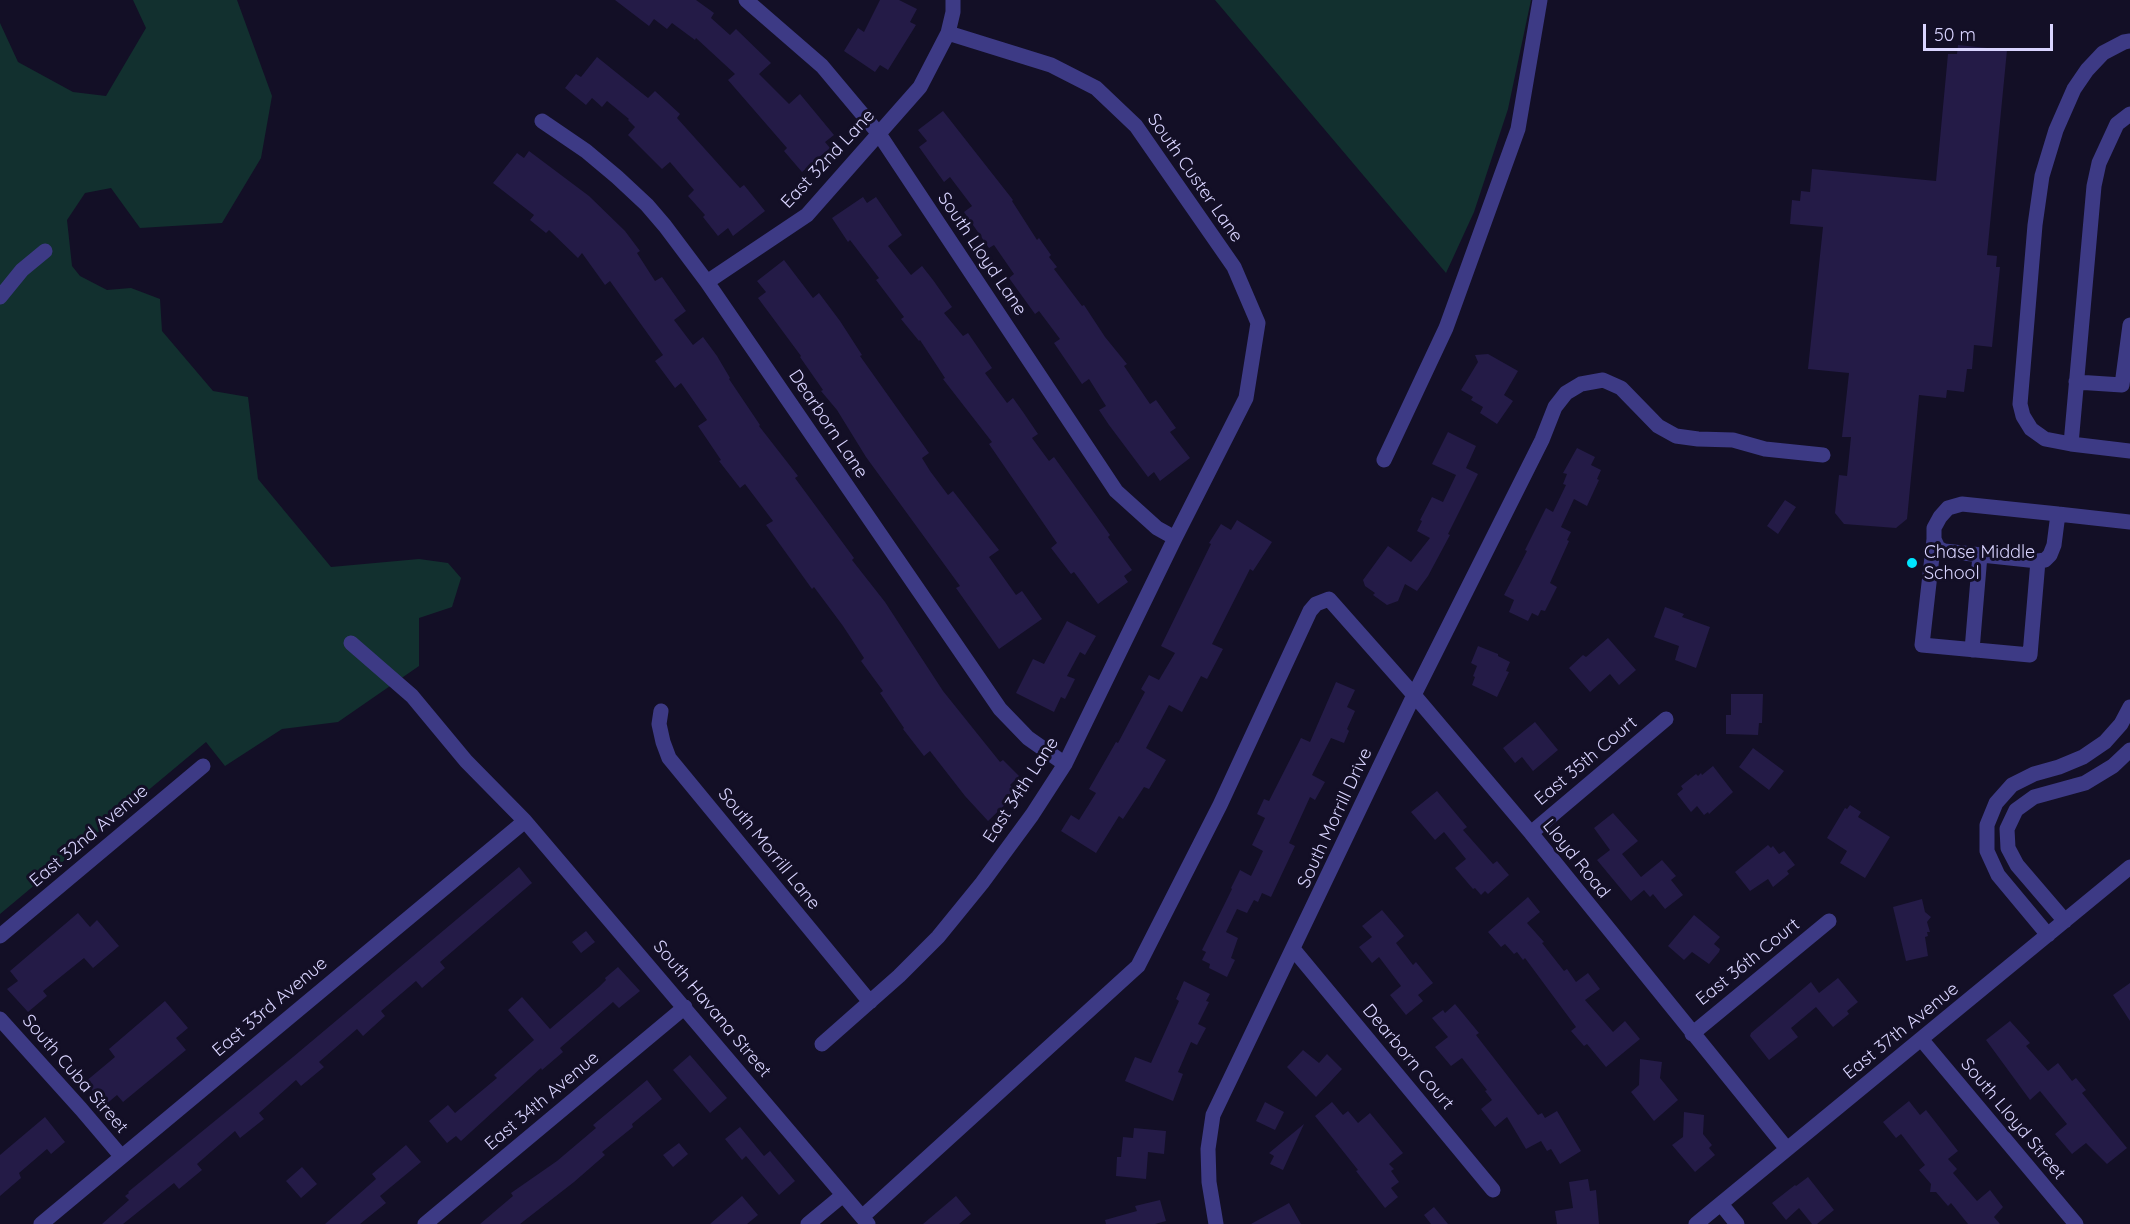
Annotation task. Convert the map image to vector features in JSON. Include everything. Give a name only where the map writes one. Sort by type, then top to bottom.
[{"type":"street","name":"South Lloyd Lane","points":[[746,0],[822,66],[879,134],[1116,491],[1157,528],[1175,538]]},
{"type":"street","points":[[948,33],[953,0]]},
{"type":"street","points":[[1384,460],[1446,328],[1518,129],[1540,0]]},
{"type":"street","name":"East 32nd Lane","points":[[707,282],[807,215],[920,87],[948,33]]},
{"type":"street","name":"South Custer Lane","points":[[948,33],[1051,65],[1096,88],[1136,126],[1234,267],[1258,323],[1246,398],[1206,480]]},
{"type":"street","points":[[2130,42],[2124,42],[2103,53],[2087,69],[2074,89],[2056,130],[2042,176],[2035,225],[2020,404],[2023,416],[2031,429],[2045,439],[2130,451]]},
{"type":"street","points":[[2070,444],[2094,186],[2099,164],[2117,124],[2130,114]]},
{"type":"street","name":"Dearborn Lane","points":[[542,122],[586,151],[647,205],[707,282],[1000,709],[1028,738],[1065,764]]},
{"type":"street","points":[[0,297],[22,270],[45,251]]},
{"type":"street","points":[[2076,382],[2122,386],[2130,325]]},
{"type":"street","name":"South Morrill Drive","points":[[1216,1224],[1209,1182],[1208,1149],[1213,1115],[1294,950],[1414,695],[1542,440],[1555,407],[1566,393],[1581,384],[1603,380],[1621,388],[1658,426],[1676,436],[1698,440],[1733,440],[1765,449],[1823,455]]},
{"type":"street","name":"East 34th Lane","points":[[822,1044],[938,937],[1032,815],[1065,764],[1175,538],[1206,480]]},
{"type":"street","points":[[2038,561],[2030,655],[1922,645],[1934,528],[1948,508],[1962,504],[2130,522]]},
{"type":"street","points":[[1934,539],[1938,548],[1944,551],[2045,560],[2054,545],[2058,514]]},
{"type":"street","points":[[1972,650],[1980,555]]},
{"type":"street","name":"Lloyd Road","points":[[865,1221],[1138,966],[1220,805],[1310,611],[1316,604],[1329,599],[1531,833],[1787,1149]]},
{"type":"street","name":"South Havana Street","points":[[351,643],[412,696],[466,761],[525,821],[865,1221]]},
{"type":"street","points":[[2048,935],[1998,875],[1987,851],[1987,825],[1996,803],[2012,785],[2034,774],[2083,757],[2105,742],[2121,724],[2130,707]]},
{"type":"street","name":"South Morrill Lane","points":[[662,711],[659,724],[669,758],[870,1002]]},
{"type":"street","name":"East 35th Court","points":[[1531,833],[1666,719]]},
{"type":"street","points":[[2065,921],[2017,865],[2008,848],[2007,829],[2016,810],[2034,797],[2085,783],[2113,766],[2130,750]]},
{"type":"street","name":"East 32nd Avenue","points":[[0,936],[203,766]]},
{"type":"street","name":"East 33rd Avenue","points":[[41,1224],[525,821]]},
{"type":"street","name":"East 37th Avenue","points":[[1696,1224],[2065,921],[2127,876]]},
{"type":"street","name":"East 36th Court","points":[[1692,1034],[1829,921]]},
{"type":"street","name":"Dearborn Court","points":[[1294,950],[1493,1190]]},
{"type":"street","name":"East 34th Avenue","points":[[425,1224],[685,1007]]},
{"type":"street","name":"South Cuba Street","points":[[0,1019],[121,1156]]},
{"type":"street","name":"South Lloyd Street","points":[[1921,1039],[2076,1224]]},
{"type":"street","points":[[808,1224],[843,1195]]},
{"type":"street","points":[[1721,1204],[1737,1224]]},
{"type":"green space","points":[[133,0],[237,0],[272,96],[261,158],[222,223],[140,228],[111,188],[85,193],[67,220],[72,266],[80,276],[107,290],[131,288],[160,299],[162,331],[213,391],[248,397],[258,479],[331,567],[419,559],[448,563],[461,578],[452,607],[419,618],[419,666],[338,722],[282,729],[225,766],[206,742],[0,914],[0,23],[18,62],[73,92],[106,96],[146,28]]},
{"type":"green space","points":[[1215,0],[1531,0],[1508,109],[1474,212],[1446,273]]},
{"type":"building","points":[[615,0],[696,0],[714,13],[711,18],[730,35],[736,29],[771,63],[759,74],[789,104],[800,94],[834,135],[825,142],[830,148],[802,172],[784,151],[787,148],[728,80],[735,74],[696,38],[695,40],[672,23],[667,29],[654,19],[649,26]]},
{"type":"building","points":[[880,0],[899,0],[917,9],[910,22],[916,25],[888,70],[880,65],[875,72],[844,51],[858,28],[864,32]]},
{"type":"building","points":[[1958,45],[2007,50],[1987,255],[1997,256],[1996,267],[2000,267],[1992,347],[1974,345],[1972,369],[1967,369],[1964,392],[1947,390],[1946,398],[1919,395],[1907,519],[1896,528],[1844,524],[1835,513],[1839,475],[1847,476],[1851,437],[1842,437],[1849,373],[1808,369],[1823,227],[1790,224],[1792,200],[1800,201],[1801,191],[1810,192],[1812,169],[1936,181],[1948,54],[1957,54]]},
{"type":"building","points":[[597,57],[648,98],[655,91],[680,114],[677,118],[740,188],[744,185],[765,211],[733,236],[728,228],[718,236],[703,217],[705,215],[688,196],[694,190],[670,162],[662,169],[628,135],[635,127],[629,119],[607,101],[602,107],[592,98],[586,105],[565,88],[576,74],[581,77]]},
{"type":"building","points":[[943,111],[1013,200],[1037,240],[1039,238],[1051,255],[1049,257],[1057,267],[1054,269],[1082,306],[1084,305],[1105,337],[1127,364],[1124,366],[1150,404],[1156,400],[1176,428],[1170,432],[1190,458],[1160,481],[1154,472],[1148,477],[1109,425],[1099,410],[1106,406],[1089,379],[1082,384],[1054,343],[1060,339],[1039,311],[1035,314],[1009,278],[1014,274],[994,245],[989,248],[964,212],[972,206],[950,177],[944,182],[919,147],[927,141],[918,130]]},
{"type":"building","points":[[529,151],[589,196],[625,231],[640,251],[637,253],[655,281],[662,277],[686,311],[674,320],[693,345],[703,337],[759,426],[798,476],[795,478],[854,558],[852,560],[885,602],[943,691],[1000,762],[1003,760],[1019,776],[1010,785],[1017,793],[988,821],[930,751],[924,756],[903,729],[880,693],[883,691],[861,661],[864,658],[843,626],[814,587],[812,589],[766,525],[773,521],[745,484],[740,488],[719,461],[721,460],[698,426],[707,420],[681,383],[675,388],[655,361],[663,355],[610,281],[605,285],[582,253],[578,258],[549,230],[546,233],[530,220],[534,215],[493,183],[517,153],[524,158]]},
{"type":"building","points":[[863,197],[867,203],[876,197],[902,235],[888,246],[911,275],[922,266],[933,280],[952,307],[944,313],[963,336],[968,333],[992,368],[985,373],[1007,403],[1013,398],[1038,434],[1032,438],[1049,461],[1054,457],[1132,570],[1124,576],[1128,582],[1098,604],[1074,572],[1071,574],[1051,548],[1057,543],[989,444],[992,442],[943,379],[945,378],[920,340],[901,319],[904,317],[876,280],[879,278],[850,240],[848,242],[832,218]]},
{"type":"building","points":[[784,260],[813,298],[819,293],[840,321],[862,355],[860,356],[929,453],[922,458],[930,471],[948,495],[953,491],[999,550],[989,557],[1016,595],[1022,591],[1042,619],[999,649],[956,588],[960,586],[866,457],[837,410],[821,391],[823,390],[801,356],[758,298],[766,292],[757,281]]},
{"type":"building","points":[[1488,354],[1518,371],[1504,395],[1513,401],[1497,424],[1480,413],[1483,407],[1461,390],[1478,362],[1475,355]]},
{"type":"building","points":[[1448,432],[1476,446],[1466,468],[1478,474],[1428,576],[1417,591],[1405,584],[1398,601],[1387,605],[1373,595],[1375,593],[1365,586],[1363,580],[1388,546],[1411,562],[1430,538],[1417,531],[1422,521],[1420,520],[1432,497],[1443,502],[1456,475],[1432,464]]},
{"type":"building","points":[[1577,448],[1595,457],[1591,465],[1601,470],[1597,479],[1599,480],[1587,506],[1574,499],[1561,527],[1571,532],[1567,540],[1569,541],[1550,583],[1557,587],[1545,611],[1541,610],[1538,616],[1532,613],[1528,621],[1509,612],[1514,600],[1504,595],[1546,508],[1553,512],[1566,485],[1563,484],[1567,474],[1563,473]]},
{"type":"building","points":[[1785,500],[1796,507],[1778,534],[1767,526]]},
{"type":"building","points":[[1237,520],[1272,542],[1253,571],[1250,569],[1212,644],[1223,649],[1207,679],[1201,676],[1182,712],[1169,705],[1146,748],[1166,760],[1149,789],[1144,787],[1123,819],[1119,816],[1096,853],[1061,831],[1071,815],[1079,820],[1096,793],[1089,789],[1116,742],[1118,743],[1145,692],[1141,689],[1149,675],[1159,680],[1175,653],[1161,646],[1211,544],[1209,543],[1221,524],[1231,530]]},
{"type":"building","points":[[1665,607],[1684,614],[1682,617],[1710,627],[1696,668],[1675,660],[1679,646],[1654,637]]},
{"type":"building","points":[[1067,621],[1096,636],[1085,655],[1080,652],[1067,676],[1075,679],[1065,699],[1061,697],[1054,712],[1016,693],[1033,659],[1044,664]]},
{"type":"building","points":[[1608,638],[1636,670],[1619,685],[1610,674],[1590,692],[1569,668]]},
{"type":"building","points":[[1478,646],[1510,662],[1506,671],[1509,672],[1497,697],[1472,685],[1477,666],[1471,663]]},
{"type":"building","points":[[1336,682],[1355,690],[1347,707],[1355,711],[1347,729],[1349,731],[1344,743],[1331,738],[1312,775],[1325,782],[1315,800],[1310,797],[1289,843],[1295,846],[1271,897],[1262,893],[1258,902],[1254,900],[1247,913],[1237,909],[1226,932],[1238,938],[1231,958],[1235,960],[1227,977],[1209,968],[1210,964],[1202,960],[1206,952],[1202,950],[1240,870],[1251,876],[1263,851],[1252,845],[1265,818],[1257,814],[1264,799],[1269,801],[1301,738],[1310,742]]},
{"type":"building","points":[[1731,694],[1763,694],[1762,723],[1759,723],[1758,735],[1726,734],[1726,715],[1731,715]]},
{"type":"building","points":[[1535,722],[1558,750],[1533,771],[1522,757],[1515,763],[1503,748]]},
{"type":"building","points":[[1753,748],[1784,771],[1769,790],[1739,767]]},
{"type":"building","points":[[1713,766],[1733,792],[1709,814],[1708,812],[1704,815],[1697,806],[1691,812],[1677,794],[1683,789],[1681,786],[1696,774],[1698,776],[1701,773],[1702,775]]},
{"type":"building","points":[[1437,791],[1467,827],[1463,830],[1493,864],[1497,861],[1509,875],[1488,894],[1485,891],[1481,895],[1475,888],[1473,889],[1455,868],[1466,859],[1444,832],[1435,840],[1411,812]]},
{"type":"building","points":[[1850,805],[1861,812],[1858,817],[1890,837],[1865,878],[1840,863],[1847,851],[1827,838],[1845,808],[1847,809]]},
{"type":"building","points":[[1613,813],[1638,841],[1622,854],[1641,877],[1662,860],[1676,876],[1671,880],[1683,895],[1665,909],[1653,894],[1650,897],[1644,890],[1631,901],[1597,860],[1610,850],[1594,828]]},
{"type":"building","points":[[1768,845],[1771,848],[1773,846],[1779,854],[1784,851],[1795,865],[1787,871],[1789,874],[1773,887],[1768,879],[1750,891],[1735,872]]},
{"type":"building","points":[[519,867],[532,883],[440,962],[445,968],[422,988],[416,981],[381,1011],[385,1016],[363,1036],[357,1029],[319,1062],[324,1067],[301,1086],[296,1080],[259,1113],[264,1119],[240,1138],[235,1131],[197,1164],[202,1170],[179,1189],[174,1183],[123,1224],[102,1224],[129,1200],[125,1196],[128,1192]]},
{"type":"building","points":[[1528,897],[1540,912],[1527,923],[1544,942],[1542,943],[1564,971],[1567,969],[1576,982],[1588,973],[1600,989],[1585,1000],[1613,1032],[1625,1021],[1640,1039],[1606,1067],[1587,1044],[1584,1046],[1571,1031],[1576,1027],[1525,958],[1523,960],[1517,952],[1514,954],[1505,944],[1501,947],[1488,932]]},
{"type":"building","points":[[1922,899],[1925,912],[1931,917],[1927,922],[1930,932],[1927,932],[1928,936],[1925,937],[1928,956],[1906,961],[1893,907]]},
{"type":"building","points":[[1382,910],[1404,936],[1396,943],[1413,965],[1416,962],[1433,983],[1418,995],[1423,1001],[1406,1015],[1390,995],[1401,986],[1379,957],[1372,963],[1359,947],[1372,937],[1362,926]]},
{"type":"building","points":[[78,913],[90,927],[97,920],[119,946],[93,968],[84,958],[43,991],[47,996],[28,1012],[7,989],[18,981],[10,971]]},
{"type":"building","points":[[1694,915],[1720,937],[1714,944],[1720,949],[1719,952],[1709,964],[1692,952],[1684,960],[1668,946]]},
{"type":"building","points":[[586,931],[595,942],[581,953],[572,942]]},
{"type":"building","points":[[618,967],[640,991],[619,1008],[613,1002],[560,1048],[563,1052],[542,1070],[541,1068],[461,1141],[456,1136],[447,1143],[429,1121],[448,1105],[455,1113],[497,1078],[494,1075],[534,1040],[508,1010],[522,997],[550,1029],[599,987],[606,980],[605,978]]},
{"type":"building","points":[[1838,978],[1858,1002],[1847,1011],[1849,1014],[1833,1027],[1816,1007],[1791,1028],[1798,1037],[1769,1060],[1750,1036],[1751,1033],[1811,982],[1819,993]]},
{"type":"building","points":[[1184,981],[1210,994],[1206,1001],[1209,1002],[1198,1024],[1206,1028],[1197,1045],[1191,1042],[1178,1072],[1183,1074],[1173,1101],[1125,1081],[1135,1057],[1151,1063],[1179,1001],[1176,999]]},
{"type":"building","points":[[2130,983],[2130,1021],[2113,995]]},
{"type":"building","points":[[165,1001],[188,1028],[176,1038],[186,1050],[123,1102],[117,1095],[105,1105],[85,1082],[115,1057],[109,1049]]},
{"type":"building","points":[[1455,1004],[1479,1033],[1476,1035],[1538,1115],[1542,1113],[1545,1118],[1557,1111],[1581,1151],[1560,1164],[1551,1149],[1547,1151],[1541,1141],[1526,1149],[1507,1117],[1495,1127],[1481,1109],[1492,1100],[1485,1091],[1487,1090],[1462,1058],[1451,1066],[1435,1047],[1448,1037],[1432,1018],[1443,1010],[1445,1013]]},
{"type":"building","points":[[2010,1021],[2030,1043],[2026,1046],[2048,1071],[2058,1063],[2072,1081],[2076,1078],[2086,1090],[2082,1093],[2127,1148],[2107,1164],[2086,1143],[2072,1154],[2055,1134],[2067,1124],[2040,1091],[2030,1100],[1986,1040]]},
{"type":"building","points":[[1303,1050],[1319,1063],[1327,1054],[1342,1069],[1316,1097],[1287,1067]]},
{"type":"building","points":[[690,1055],[727,1098],[710,1113],[673,1070]]},
{"type":"building","points":[[1640,1059],[1662,1062],[1660,1078],[1678,1100],[1654,1121],[1631,1092],[1639,1085]]},
{"type":"building","points":[[647,1080],[662,1099],[602,1152],[605,1155],[574,1182],[520,1224],[480,1224],[513,1196],[511,1193],[557,1161],[596,1128],[593,1125]]},
{"type":"building","points":[[1909,1101],[1920,1115],[1926,1110],[1958,1151],[1948,1159],[1957,1169],[1953,1173],[1977,1201],[1990,1190],[2003,1207],[1994,1217],[2000,1224],[1968,1224],[1951,1203],[1948,1206],[1936,1192],[1930,1192],[1931,1184],[1919,1170],[1925,1165],[1901,1134],[1896,1138],[1883,1122]]},
{"type":"building","points":[[1265,1102],[1284,1112],[1275,1130],[1256,1121]]},
{"type":"building","points":[[1332,1102],[1343,1115],[1348,1111],[1358,1123],[1370,1113],[1403,1153],[1389,1164],[1394,1169],[1391,1171],[1399,1182],[1391,1188],[1398,1197],[1385,1208],[1315,1116]]},
{"type":"building","points":[[1684,1112],[1704,1115],[1703,1134],[1712,1145],[1709,1148],[1715,1155],[1695,1172],[1672,1145],[1683,1137]]},
{"type":"building","points":[[45,1117],[65,1142],[51,1154],[47,1149],[19,1173],[21,1178],[0,1196],[0,1155]]},
{"type":"building","points":[[1304,1124],[1283,1170],[1270,1164],[1274,1156],[1269,1153]]},
{"type":"building","points":[[740,1127],[764,1156],[770,1151],[795,1181],[779,1195],[746,1156],[742,1160],[725,1139]]},
{"type":"building","points":[[1134,1128],[1166,1131],[1164,1154],[1148,1152],[1146,1179],[1116,1176],[1117,1157],[1121,1157],[1123,1137],[1133,1138]]},
{"type":"building","points":[[679,1143],[688,1154],[673,1167],[663,1155]]},
{"type":"building","points":[[406,1145],[421,1162],[380,1196],[386,1203],[360,1224],[325,1224],[376,1179],[372,1174]]},
{"type":"building","points":[[302,1167],[317,1184],[301,1198],[286,1181]]},
{"type":"building","points":[[1808,1177],[1834,1210],[1817,1224],[1812,1224],[1799,1208],[1786,1220],[1772,1203]]},
{"type":"building","points":[[1588,1179],[1590,1191],[1596,1190],[1599,1224],[1557,1224],[1555,1211],[1573,1208],[1569,1182]]},
{"type":"building","points":[[742,1196],[758,1215],[747,1224],[710,1224]]},
{"type":"building","points":[[956,1196],[971,1214],[959,1224],[923,1224]]},
{"type":"building","points":[[1160,1200],[1166,1221],[1155,1224],[1106,1224],[1105,1220],[1137,1211],[1135,1206]]},
{"type":"building","points":[[1289,1203],[1301,1224],[1251,1224]]},
{"type":"building","points":[[1434,1207],[1448,1224],[1431,1224],[1424,1215]]},
{"type":"place","name":"Chase Middle School","points":[[1912,563]]}]
